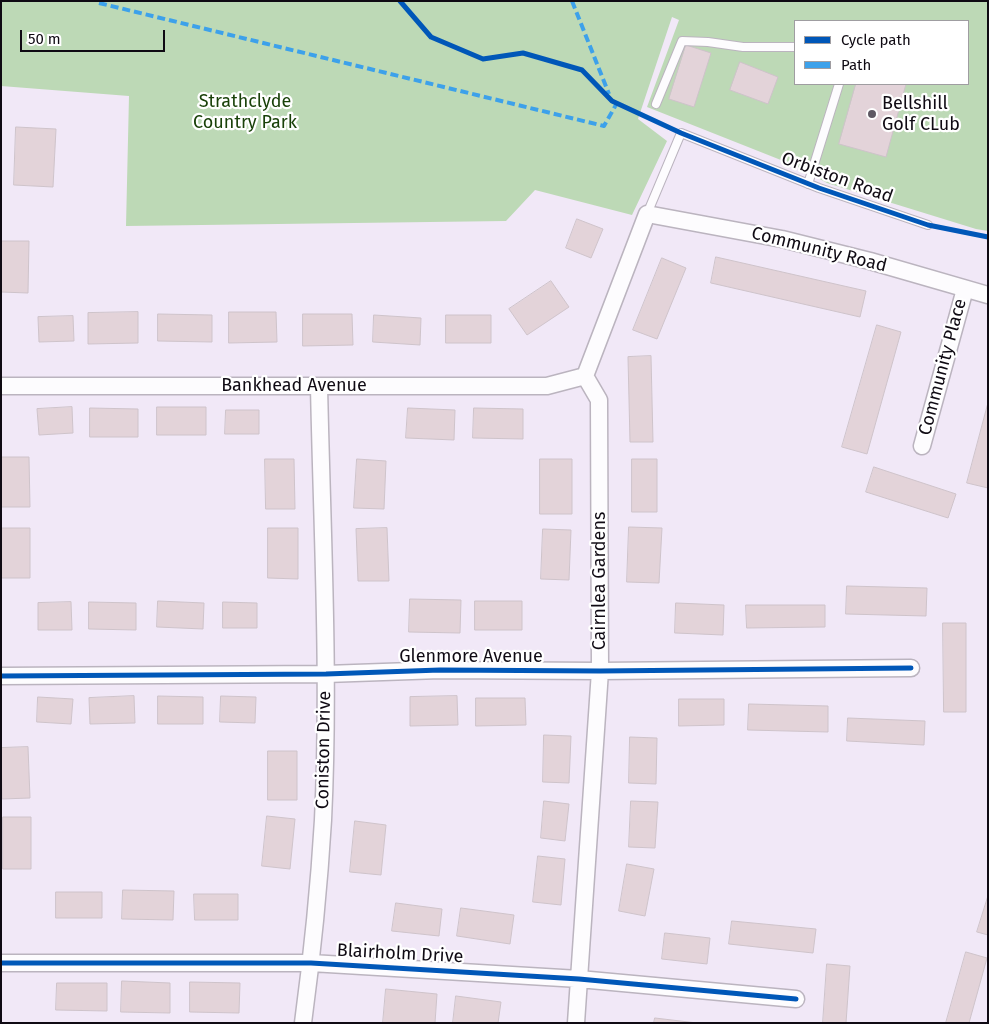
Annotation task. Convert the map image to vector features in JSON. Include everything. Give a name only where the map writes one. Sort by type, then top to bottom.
[{"type":"street","name":"Community Road","points":[[647,214],[782,239],[863,259],[988,295]]},
{"type":"street","points":[[585,376],[647,214]]},
{"type":"street","name":"Community Place","points":[[922,446],[965,289]]},
{"type":"street","name":"Bankhead Avenue","points":[[1,386],[547,386],[585,376]]},
{"type":"street","name":"Cairnlea Gardens","points":[[576,1023],[600,671],[599,400],[585,376]]},
{"type":"street","name":"Coniston Drive","points":[[303,1023],[311,963],[323,820],[326,674],[319,386]]},
{"type":"street","name":"Glenmore Avenue","points":[[1,676],[326,674],[440,670],[600,671],[911,668]]},
{"type":"street","name":"Blairholm Drive","points":[[1,963],[311,963],[579,979],[796,999]]},
{"type":"lane","points":[[656,104],[682,41],[708,42],[743,47],[794,46]]},
{"type":"lane","points":[[808,184],[839,85]]},
{"type":"lane","name":"Orbiston Road","points":[[647,214],[681,133],[808,184],[928,225]]},
{"type":"green space","name":"Strathclyde Country Park","points":[[1,1],[988,1],[988,231],[976,229],[827,183],[796,166],[647,107],[679,20],[672,17],[638,119],[667,141],[632,215],[535,190],[506,221],[126,226],[129,96],[1,86]]},
{"type":"building","points":[[686,45],[711,53],[694,107],[669,99]]},
{"type":"building","points":[[740,62],[778,77],[768,104],[730,90]]},
{"type":"building","name":"Bellshill Golf CLub","points":[[856,85],[906,85],[886,157],[839,144]]},
{"type":"building","points":[[16,127],[56,129],[53,187],[14,185]]},
{"type":"building","points":[[577,219],[603,229],[591,258],[566,248]]},
{"type":"building","points":[[1,241],[29,241],[28,293],[1,292]]},
{"type":"building","points":[[716,257],[866,291],[860,317],[711,283]]},
{"type":"building","points":[[662,258],[686,268],[657,339],[633,330]]},
{"type":"building","points":[[551,281],[569,307],[527,335],[509,309]]},
{"type":"building","points":[[138,312],[138,343],[88,344],[88,313]]},
{"type":"building","points":[[229,312],[276,312],[277,342],[229,343]]},
{"type":"building","points":[[158,314],[212,315],[212,342],[158,341]]},
{"type":"building","points":[[303,314],[352,314],[353,345],[303,346]]},
{"type":"building","points":[[374,315],[421,318],[420,345],[373,342]]},
{"type":"building","points":[[446,315],[491,315],[491,343],[446,343]]},
{"type":"building","points":[[73,316],[74,341],[39,342],[38,317]]},
{"type":"building","points":[[877,325],[901,332],[867,454],[842,447]]},
{"type":"building","points":[[651,356],[653,442],[630,442],[628,357]]},
{"type":"building","points":[[988,403],[988,488],[967,483]]},
{"type":"building","points":[[72,407],[73,433],[39,435],[37,409]]},
{"type":"building","points":[[157,407],[206,407],[206,435],[157,435]]},
{"type":"building","points":[[90,408],[138,409],[138,437],[90,437]]},
{"type":"building","points":[[408,408],[455,410],[454,440],[406,438]]},
{"type":"building","points":[[474,408],[523,409],[523,439],[473,438]]},
{"type":"building","points":[[226,410],[259,410],[259,434],[225,434]]},
{"type":"building","points":[[1,457],[29,457],[30,507],[1,507]]},
{"type":"building","points":[[265,459],[294,459],[295,509],[266,509]]},
{"type":"building","points":[[357,459],[386,461],[384,509],[354,508]]},
{"type":"building","points":[[540,459],[572,459],[572,514],[540,514]]},
{"type":"building","points":[[632,459],[657,459],[657,512],[632,512]]},
{"type":"building","points":[[874,467],[956,494],[948,518],[866,492]]},
{"type":"building","points":[[629,527],[662,528],[659,583],[627,582]]},
{"type":"building","points":[[2,528],[30,528],[30,578],[2,578]]},
{"type":"building","points":[[268,528],[298,528],[298,579],[268,578]]},
{"type":"building","points":[[387,528],[389,581],[358,581],[356,529]]},
{"type":"building","points":[[543,529],[571,530],[569,580],[541,579]]},
{"type":"building","points":[[847,586],[927,588],[926,616],[846,614]]},
{"type":"building","points":[[410,599],[461,600],[460,633],[409,632]]},
{"type":"building","points":[[158,601],[204,603],[203,629],[157,627]]},
{"type":"building","points":[[475,601],[522,601],[522,630],[475,630]]},
{"type":"building","points":[[71,602],[72,630],[38,630],[38,603]]},
{"type":"building","points":[[89,602],[136,603],[136,630],[89,629]]},
{"type":"building","points":[[223,602],[257,603],[257,628],[223,628]]},
{"type":"building","points":[[676,603],[724,605],[723,635],[675,633]]},
{"type":"building","points":[[746,605],[825,605],[825,627],[747,628]]},
{"type":"building","points":[[943,623],[966,623],[966,712],[944,712]]},
{"type":"building","points":[[134,696],[135,723],[90,724],[89,698]]},
{"type":"building","points":[[158,696],[203,697],[203,724],[158,724]]},
{"type":"building","points":[[221,696],[256,697],[255,723],[220,722]]},
{"type":"building","points":[[457,696],[458,725],[410,726],[410,697]]},
{"type":"building","points":[[38,697],[73,699],[71,724],[37,722]]},
{"type":"building","points":[[476,698],[525,698],[526,725],[476,726]]},
{"type":"building","points":[[679,699],[724,699],[724,725],[679,726]]},
{"type":"building","points":[[749,704],[828,706],[828,732],[748,730]]},
{"type":"building","points":[[848,718],[925,721],[924,745],[847,741]]},
{"type":"building","points":[[544,735],[571,736],[569,783],[543,782]]},
{"type":"building","points":[[630,737],[657,738],[656,784],[629,783]]},
{"type":"building","points":[[28,747],[30,798],[2,799],[1,748]]},
{"type":"building","points":[[268,751],[297,751],[297,800],[268,800]]},
{"type":"building","points":[[544,801],[569,804],[565,841],[541,838]]},
{"type":"building","points":[[631,801],[658,802],[655,848],[629,847]]},
{"type":"building","points":[[267,816],[295,819],[290,869],[262,866]]},
{"type":"building","points":[[3,817],[31,817],[31,869],[3,869]]},
{"type":"building","points":[[355,821],[386,825],[381,875],[350,872]]},
{"type":"building","points":[[538,856],[565,859],[561,905],[533,902]]},
{"type":"building","points":[[627,864],[654,869],[645,916],[619,911]]},
{"type":"building","points":[[123,890],[174,891],[173,920],[122,919]]},
{"type":"building","points":[[56,892],[102,892],[102,918],[56,918]]},
{"type":"building","points":[[194,894],[238,894],[238,920],[195,920]]},
{"type":"building","points":[[988,896],[988,935],[977,932]]},
{"type":"building","points":[[396,903],[442,909],[439,936],[392,931]]},
{"type":"building","points":[[461,908],[514,915],[510,944],[457,936]]},
{"type":"building","points":[[732,921],[816,929],[813,953],[729,944]]},
{"type":"building","points":[[665,933],[710,938],[707,964],[662,959]]},
{"type":"building","points":[[966,952],[987,958],[969,1023],[946,1023]]},
{"type":"building","points":[[827,964],[850,966],[846,1023],[823,1023]]},
{"type":"building","points":[[122,981],[170,983],[170,1013],[121,1012]]},
{"type":"building","points":[[190,982],[240,983],[239,1013],[190,1012]]},
{"type":"building","points":[[57,983],[107,983],[107,1011],[56,1010]]},
{"type":"building","points":[[386,989],[437,994],[435,1023],[383,1023]]},
{"type":"building","points":[[456,996],[501,1002],[498,1023],[453,1023]]},
{"type":"building","points":[[655,1018],[697,1023],[654,1023]]},
{"type":"marked path","points":[[572,1],[609,94]]},
{"type":"marked path","points":[[99,3],[604,126],[617,103]]},
{"type":"cycle path","points":[[400,1],[431,37],[483,59],[523,53],[582,70],[612,101],[681,133],[819,188],[928,225],[988,237]]},
{"type":"cycle path","points":[[1,676],[326,674],[440,670],[600,671],[911,668]]},
{"type":"cycle path","points":[[1,963],[311,963],[579,979],[796,999]]},
{"type":"place","name":"Bellshill Golf CLub","points":[[872,114]]}]
